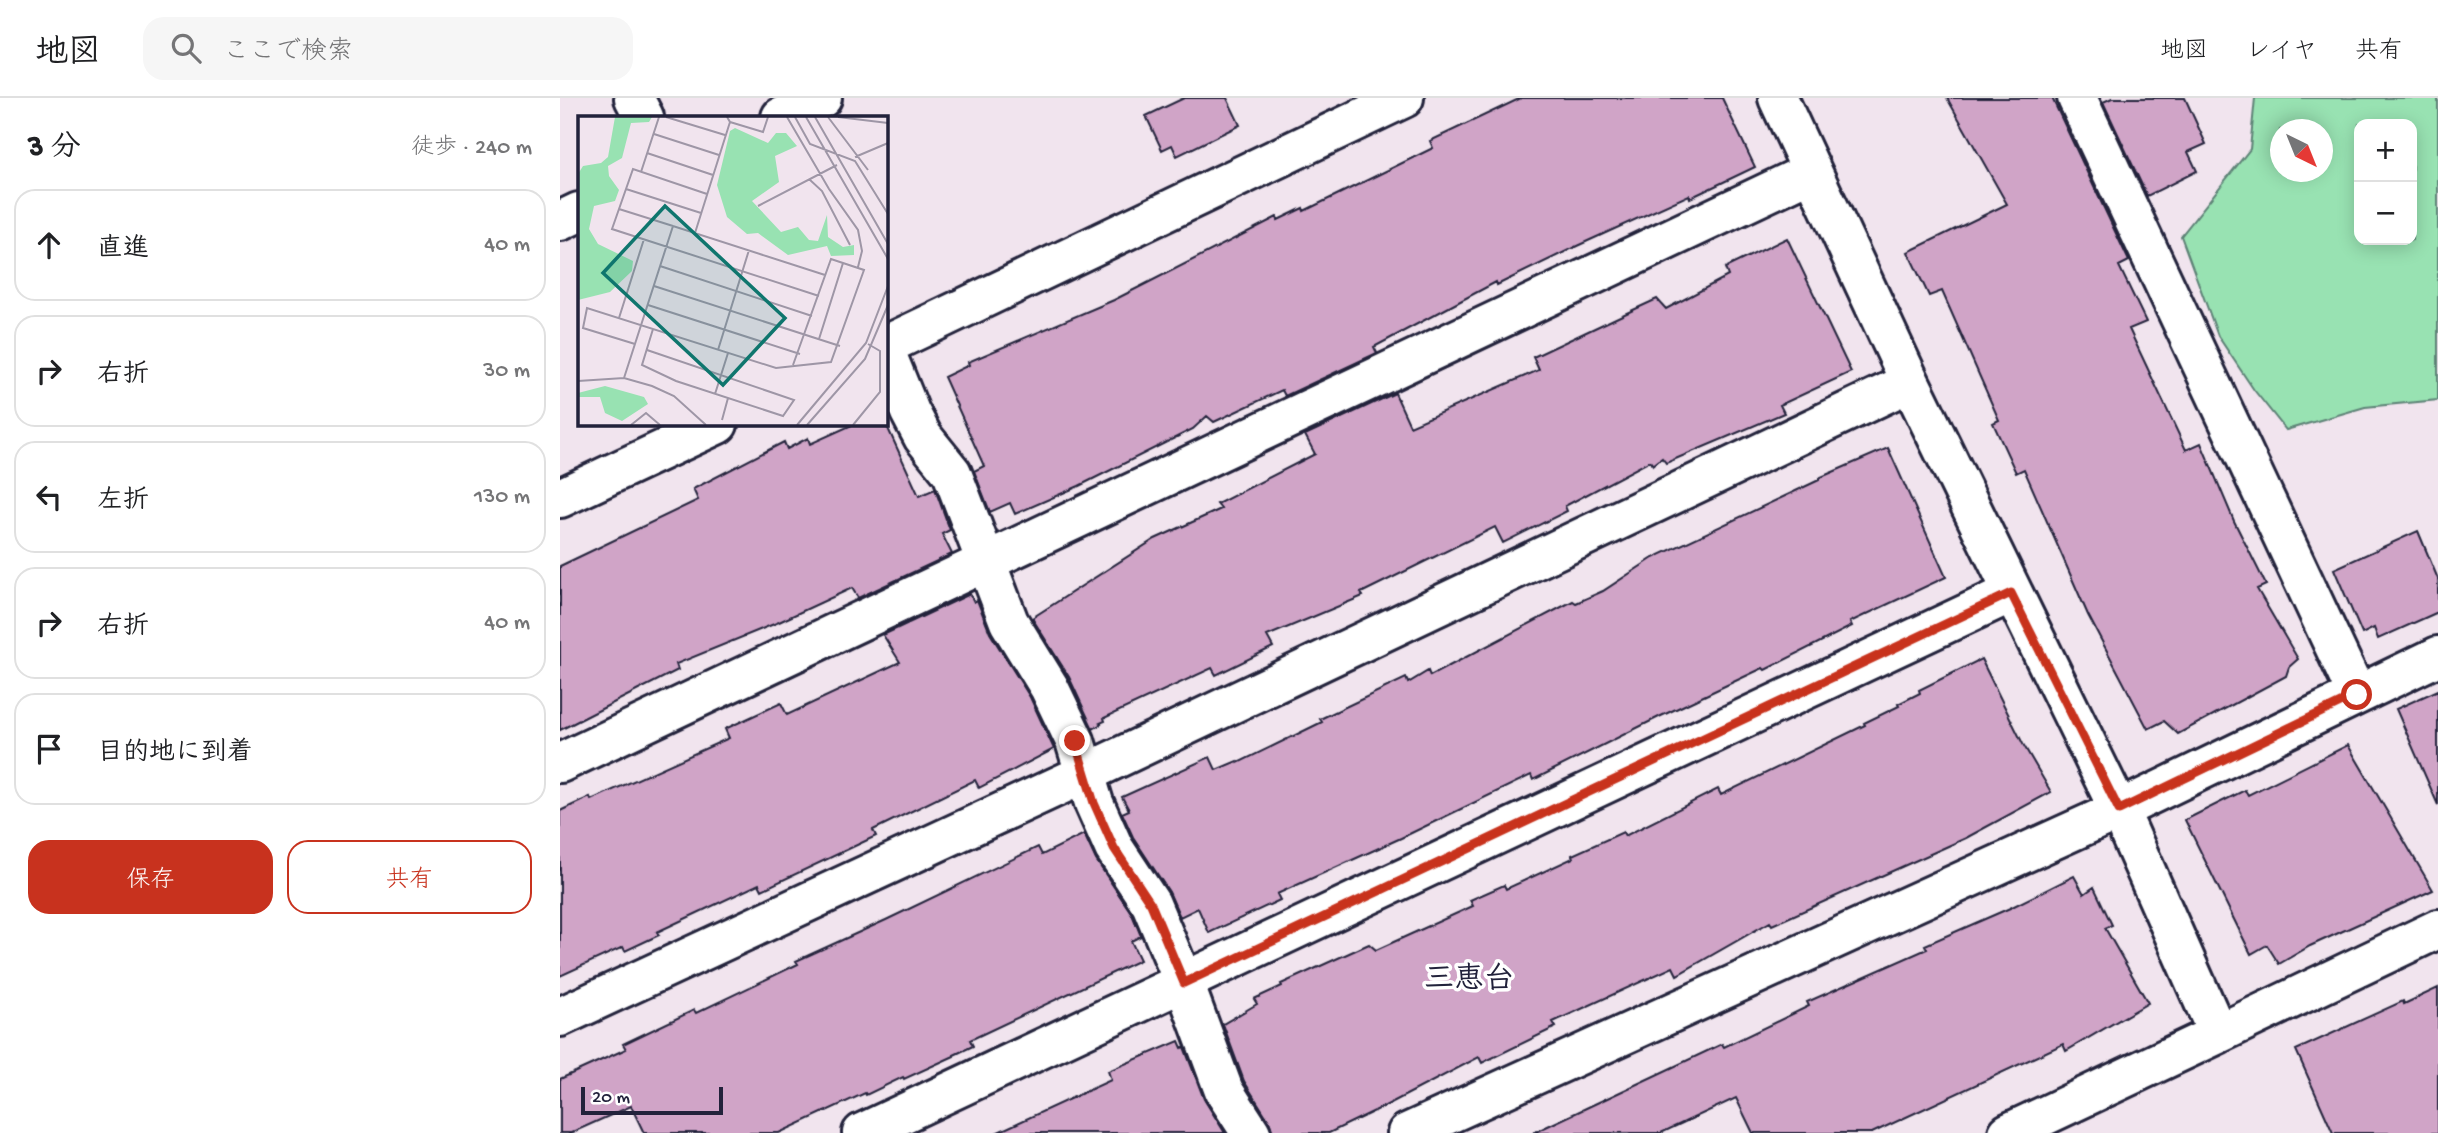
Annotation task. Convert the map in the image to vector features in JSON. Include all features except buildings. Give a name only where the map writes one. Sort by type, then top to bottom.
[{"type":"street","points":[[634,98],[643,116]]},
{"type":"street","points":[[783,116],[822,98]]},
{"type":"street","points":[[887,345],[1404,98]]},
{"type":"street","points":[[1778,98],[2011,593],[2119,810],[2218,1034]]},
{"type":"street","points":[[2077,98],[2357,695]]},
{"type":"street","points":[[560,764],[1811,172]]},
{"type":"street","points":[[560,221],[578,212]]},
{"type":"street","points":[[887,355],[923,437],[952,473],[1009,622],[1049,687],[1075,741],[1084,774],[1114,848],[1151,904],[1224,1091],[1251,1133]]},
{"type":"street","points":[[560,1017],[1084,774],[1910,382]]},
{"type":"street","points":[[560,498],[716,425]]},
{"type":"street","points":[[862,1133],[2011,593]]},
{"type":"street","points":[[1407,1133],[2119,810],[2438,656]]},
{"type":"street","points":[[2008,1133],[2438,929]]},
{"type":"green space","points":[[2255,98],[2438,98],[2438,400],[2365,407],[2286,430],[2254,390],[2218,336],[2181,236],[2250,149]]},
{"type":"district","name":"三恵台","points":[[1469,977]]},
{"type":"route","points":[[1075,741],[1094,803],[1114,848],[1151,904],[1184,983],[2011,593],[2119,810],[2357,695]]}]
